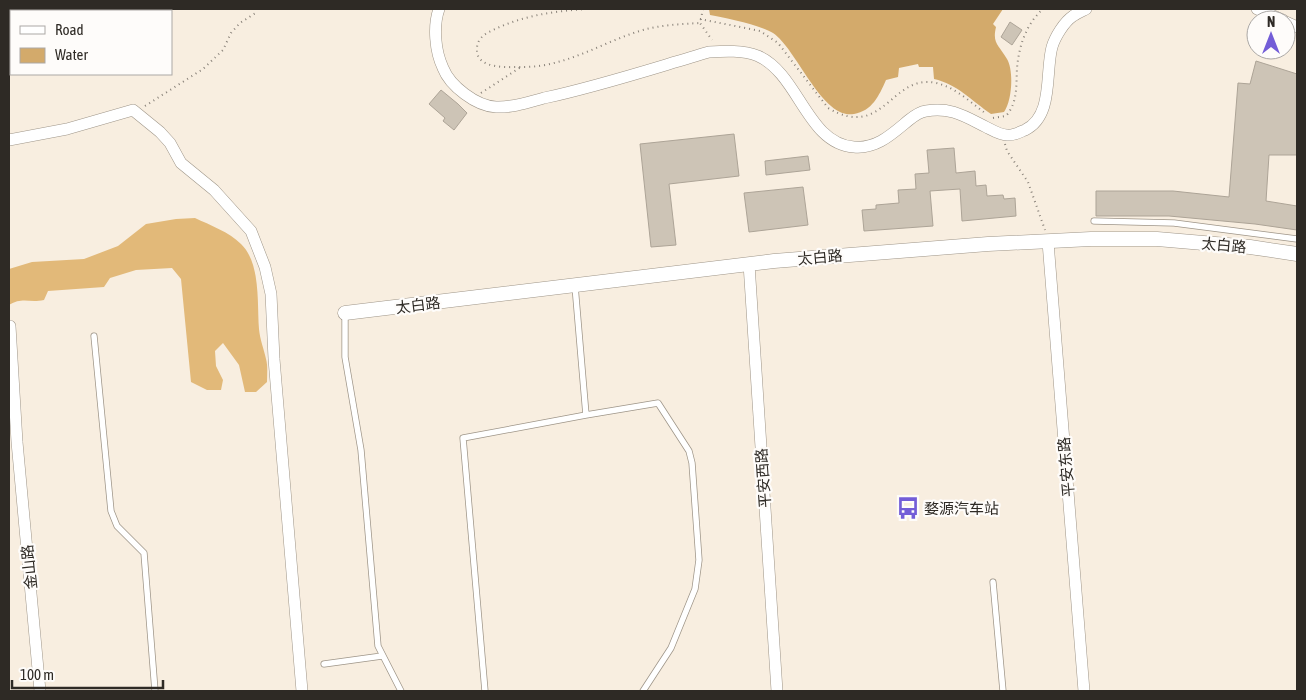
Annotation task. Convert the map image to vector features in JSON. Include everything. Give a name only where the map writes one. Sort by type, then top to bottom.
[{"type":"street","points":[[439,9],[436,17],[436,35],[440,64],[446,76],[475,100],[494,107],[508,106],[581,90],[701,54],[729,51],[757,56],[772,64],[825,135],[851,147],[866,147],[882,142],[914,116],[922,111],[933,109],[944,109],[959,113],[1008,136],[1030,127],[1044,105],[1052,47],[1058,34],[1072,16],[1086,9]]},
{"type":"street","points":[[9,140],[67,129],[133,110],[160,132],[170,143],[181,163],[214,190],[251,231],[265,267],[271,294],[274,359],[302,691]]},
{"type":"street","name":"太白路","points":[[345,313],[748,264],[988,244],[1090,239],[1157,239],[1250,247],[1297,254]]},
{"type":"street","name":"平安东路","points":[[1048,242],[1084,691]]},
{"type":"street","name":"平安西路","points":[[748,264],[777,691]]},
{"type":"street","name":"金山路","points":[[10,326],[13,442],[40,691]]},
{"type":"lane","points":[[1094,220],[1174,223],[1297,239]]},
{"type":"lane","points":[[575,286],[586,415]]},
{"type":"lane","points":[[345,313],[345,358],[361,450],[378,646],[401,691]]},
{"type":"lane","points":[[94,336],[111,511],[117,526],[144,553],[155,691]]},
{"type":"lane","points":[[485,691],[463,438],[658,403],[689,451],[692,463],[700,560],[695,589],[671,648],[643,691]]},
{"type":"lane","points":[[993,582],[1003,691]]},
{"type":"lane","points":[[324,664],[382,656]]},
{"type":"path","points":[[587,9],[533,15],[489,32],[481,38],[476,50],[483,63],[491,65],[543,66],[567,60],[644,30],[700,23]]},
{"type":"path","points":[[595,9],[603,9]]},
{"type":"path","points":[[703,9],[700,23],[710,38],[716,52]]},
{"type":"path","points":[[700,19],[760,31],[778,42],[828,108],[839,114],[850,117],[869,116],[909,86],[930,82],[948,88],[968,100],[984,113],[993,118],[998,118],[1006,116],[1014,104],[1019,52],[1028,29],[1043,9]]},
{"type":"path","points":[[133,110],[150,104],[203,69],[223,50],[231,33],[257,12]]},
{"type":"path","points":[[475,100],[486,89],[521,67]]},
{"type":"path","points":[[1002,134],[1007,151],[1028,182],[1048,242]]},
{"type":"shaded area","points":[[195,218],[231,236],[241,244],[252,262],[257,284],[260,333],[267,362],[267,382],[256,392],[245,392],[239,365],[223,343],[215,351],[216,366],[223,380],[221,390],[207,390],[191,382],[181,279],[172,268],[136,270],[110,278],[104,287],[48,291],[44,300],[22,301],[9,305],[9,269],[32,262],[84,259],[118,246],[146,224]]},
{"type":"water","points":[[709,9],[1003,9],[993,24],[996,27],[995,37],[997,44],[1007,59],[1011,71],[1009,101],[1004,112],[991,114],[957,89],[934,79],[933,67],[919,67],[918,64],[899,68],[898,77],[886,80],[878,97],[866,110],[854,114],[842,113],[831,106],[821,95],[782,41],[773,33],[752,25],[710,15]]},
{"type":"building","points":[[1010,22],[1022,30],[1012,45],[1001,37]]},
{"type":"building","points":[[1256,61],[1297,74],[1297,155],[1269,155],[1266,201],[1297,206],[1297,230],[1169,216],[1096,216],[1096,191],[1173,191],[1229,197],[1238,83],[1250,84]]},
{"type":"building","points":[[441,90],[467,113],[454,130],[443,121],[445,118],[429,104]]},
{"type":"building","points":[[734,134],[739,176],[669,184],[676,245],[651,247],[640,144]]},
{"type":"building","points":[[954,148],[956,173],[975,171],[976,186],[986,185],[987,196],[1003,195],[1004,199],[1015,198],[1016,216],[962,221],[960,189],[930,191],[933,226],[864,231],[862,210],[876,209],[876,205],[899,203],[898,190],[916,189],[915,174],[929,173],[927,150]]},
{"type":"building","points":[[808,156],[810,170],[766,175],[765,161]]},
{"type":"building","points":[[803,187],[808,225],[749,232],[744,193]]},
{"type":"place","name":"婺源汽车站","points":[[908,508]]}]
